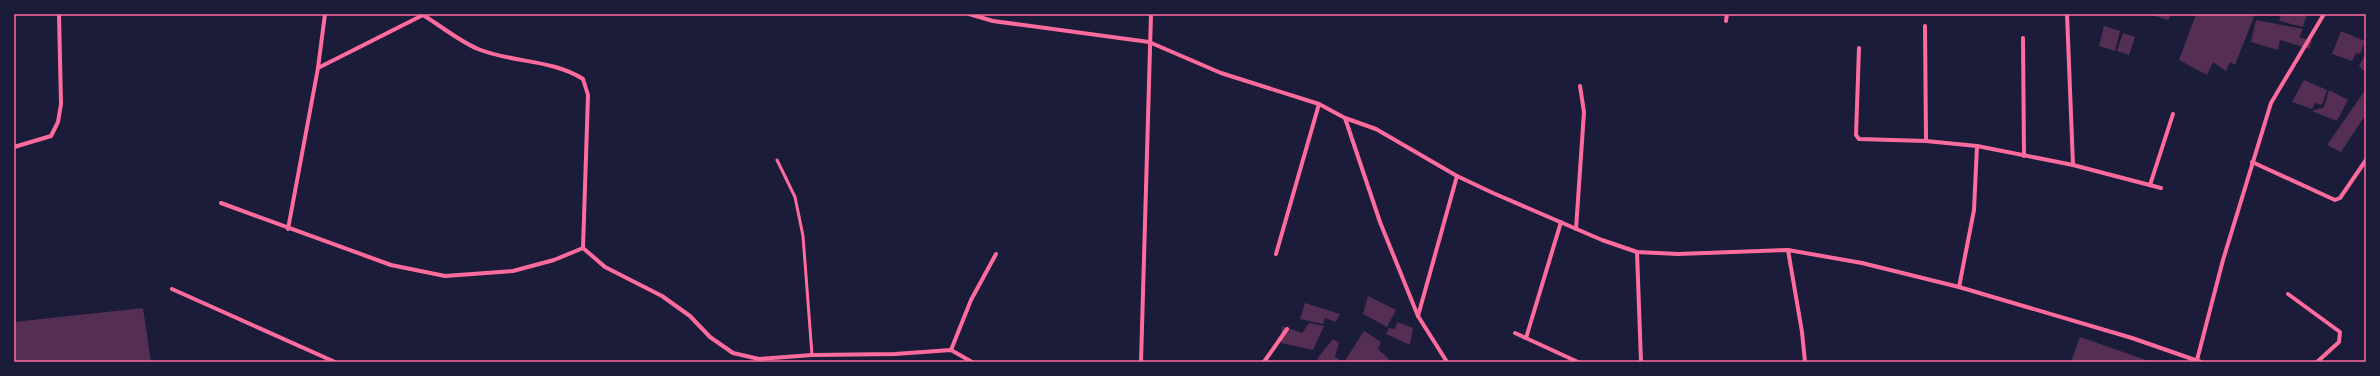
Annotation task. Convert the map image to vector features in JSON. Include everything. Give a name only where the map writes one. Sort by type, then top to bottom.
[{"type":"street","points":[[14,147],[51,136],[58,122],[61,104],[59,14]]},
{"type":"street","points":[[288,229],[318,68],[325,14]]},
{"type":"street","points":[[969,14],[993,21],[1149,42],[1221,73],[1319,104],[1345,118],[1376,129],[1458,176],[1576,229],[1638,252],[1678,254],[1788,250],[1862,263],[1959,286],[2132,338],[2199,361],[2223,260],[2271,103],[2324,14]]},
{"type":"street","points":[[1141,362],[1151,14]]},
{"type":"street","points":[[1726,21],[1727,14]]},
{"type":"street","points":[[2067,14],[2073,165]]},
{"type":"street","points":[[318,68],[423,15],[477,48],[505,57],[570,71],[583,79],[588,95],[583,248]]},
{"type":"street","points":[[1925,26],[1926,141]]},
{"type":"street","points":[[2024,38],[2024,156]]},
{"type":"street","points":[[1859,48],[1856,135],[1860,139],[1926,141],[1977,146],[2073,165],[2161,188]]},
{"type":"street","points":[[1576,229],[1584,112],[1580,86]]},
{"type":"street","points":[[1276,254],[1319,104]]},
{"type":"street","points":[[2150,185],[2173,114]]},
{"type":"street","points":[[1345,118],[1380,222],[1418,316],[1447,362]]},
{"type":"street","points":[[1959,286],[1974,210],[1977,146]]},
{"type":"street","points":[[2252,162],[2335,200],[2340,198],[2366,160]]},
{"type":"street","points":[[1418,316],[1458,176]]},
{"type":"street","points":[[221,203],[288,229],[391,265],[445,276],[513,271],[554,260],[583,248]]},
{"type":"street","points":[[1526,338],[1561,222]]},
{"type":"street","points":[[583,248],[605,267],[662,296],[690,316],[710,337],[733,353],[759,359],[812,355],[895,354],[951,350],[972,362]]},
{"type":"street","points":[[1788,250],[1802,332],[1805,362]]},
{"type":"street","points":[[1638,252],[1641,362]]},
{"type":"street","points":[[951,350],[971,300],[996,254]]},
{"type":"street","points":[[172,289],[335,362]]},
{"type":"street","points":[[2288,294],[2340,332],[2339,342],[2317,362]]},
{"type":"street","points":[[1264,362],[1287,329]]},
{"type":"street","points":[[1515,333],[1578,362]]},
{"type":"lane","points":[[777,160],[795,197],[802,236],[812,355]]},
{"type":"building","points":[[2149,14],[2171,14],[2168,20]]},
{"type":"building","points":[[2196,14],[2255,14],[2235,65],[2230,62],[2226,71],[2213,62],[2207,75],[2179,60]]},
{"type":"building","points":[[2281,14],[2307,14],[2303,27],[2279,21]]},
{"type":"building","points":[[2256,20],[2303,29],[2299,37],[2312,41],[2309,49],[2280,40],[2278,50],[2251,42]]},
{"type":"building","points":[[2104,26],[2120,31],[2115,51],[2099,46]]},
{"type":"building","points":[[2341,31],[2365,41],[2360,54],[2356,53],[2352,61],[2332,54]]},
{"type":"building","points":[[2123,33],[2135,37],[2129,55],[2117,51]]},
{"type":"building","points":[[2366,53],[2366,73],[2359,66]]},
{"type":"building","points":[[2304,80],[2327,90],[2322,105],[2315,103],[2312,109],[2292,102]]},
{"type":"building","points":[[2366,89],[2366,114],[2341,152],[2327,145]]},
{"type":"building","points":[[2329,90],[2348,100],[2337,121],[2312,111],[2324,107]]},
{"type":"building","points":[[1368,296],[1396,310],[1387,327],[1363,314]]},
{"type":"building","points":[[1305,303],[1340,314],[1336,322],[1325,318],[1323,324],[1300,319]]},
{"type":"building","points":[[143,308],[151,362],[14,362],[14,322]]},
{"type":"building","points":[[1397,322],[1413,328],[1410,345],[1386,334],[1389,328],[1395,329]]},
{"type":"building","points":[[1309,323],[1324,326],[1313,350],[1281,343],[1282,326],[1302,333]]},
{"type":"building","points":[[1364,331],[1381,342],[1378,349],[1389,359],[1387,362],[1344,362]]},
{"type":"building","points":[[2080,337],[2152,362],[2071,362]]},
{"type":"building","points":[[1333,339],[1339,343],[1335,357],[1340,360],[1338,362],[1322,362],[1317,359]]}]
